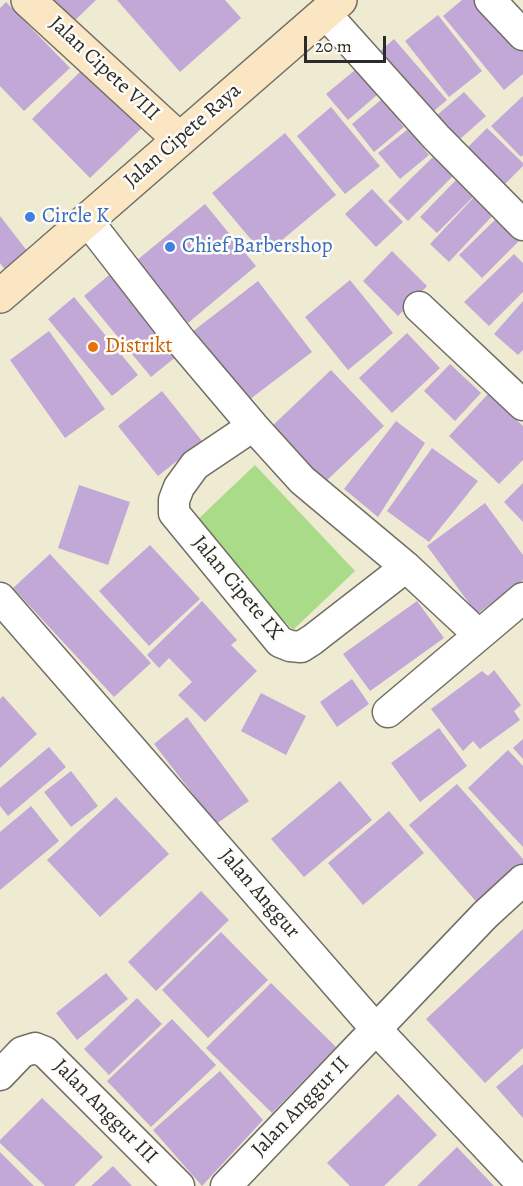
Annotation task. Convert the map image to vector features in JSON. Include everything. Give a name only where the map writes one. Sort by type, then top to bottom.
[{"type":"main road","name":"Jalan Cipete VIII","points":[[28,0],[179,139]]},
{"type":"main road","name":"Jalan Cipete Raya","points":[[3,286],[87,220],[333,7]]},
{"type":"street","points":[[490,0],[523,35]]},
{"type":"street","points":[[333,7],[436,137],[523,225]]},
{"type":"street","points":[[87,220],[181,341],[302,480],[406,567],[479,635]]},
{"type":"street","points":[[419,307],[523,405]]},
{"type":"street","name":"Jalan Cipete IX","points":[[253,426],[195,465],[179,487],[174,500],[174,513],[280,642],[301,647],[406,567]]},
{"type":"street","name":"Jalan Anggur","points":[[0,598],[375,1029],[523,1185]]},
{"type":"street","points":[[388,712],[523,598]]},
{"type":"street","name":"Jalan Anggur II","points":[[226,1186],[485,915],[523,880]]},
{"type":"street","name":"Jalan Anggur III","points":[[0,1075],[22,1052],[35,1048],[45,1052],[179,1186]]},
{"type":"green space","points":[[255,465],[355,571],[293,630],[193,524]]},
{"type":"building","points":[[44,0],[96,0],[69,26]]},
{"type":"building","points":[[117,0],[225,0],[241,18],[180,72]]},
{"type":"building","points":[[462,0],[482,0],[523,50],[523,74],[504,90],[443,16]]},
{"type":"building","points":[[6,2],[70,68],[24,111],[0,86],[0,8]]},
{"type":"building","points":[[438,15],[482,71],[449,97],[405,41]]},
{"type":"building","points":[[394,39],[447,100],[423,120],[371,59]]},
{"type":"building","points":[[87,65],[145,125],[90,178],[32,119]]},
{"type":"building","points":[[355,70],[377,95],[348,120],[326,94]]},
{"type":"building","points":[[464,92],[486,116],[451,147],[429,122]]},
{"type":"building","points":[[523,96],[523,155],[521,157],[491,126]]},
{"type":"building","points":[[382,99],[404,127],[374,152],[352,124]]},
{"type":"building","points":[[331,107],[380,166],[345,194],[297,136]]},
{"type":"building","points":[[487,128],[523,163],[523,166],[495,194],[458,157]]},
{"type":"building","points":[[408,129],[429,155],[400,179],[378,153]]},
{"type":"building","points":[[285,133],[336,195],[264,255],[212,193]]},
{"type":"building","points":[[433,157],[453,176],[408,221],[388,201]]},
{"type":"building","points":[[456,180],[473,197],[437,233],[420,217]]},
{"type":"building","points":[[372,189],[403,222],[376,247],[345,214]]},
{"type":"building","points":[[476,195],[495,213],[449,262],[430,244]]},
{"type":"building","points":[[205,204],[256,266],[188,323],[136,261]]},
{"type":"building","points":[[502,213],[523,237],[482,278],[459,255]]},
{"type":"building","points":[[0,216],[28,252],[6,271],[0,263]]},
{"type":"building","points":[[392,251],[427,286],[398,316],[363,281]]},
{"type":"building","points":[[514,254],[523,263],[523,292],[489,326],[464,302]]},
{"type":"building","points":[[115,270],[183,351],[151,377],[84,296]]},
{"type":"building","points":[[350,280],[393,333],[348,370],[305,317]]},
{"type":"building","points":[[258,281],[312,352],[245,403],[192,332]]},
{"type":"building","name":"Distrikt","points":[[74,297],[138,375],[112,396],[48,319]]},
{"type":"building","points":[[523,301],[523,350],[518,355],[494,334]]},
{"type":"building","points":[[49,331],[105,409],[65,438],[10,360]]},
{"type":"building","points":[[407,333],[440,368],[392,413],[359,378]]},
{"type":"building","points":[[450,364],[481,393],[455,421],[424,391]]},
{"type":"building","points":[[331,370],[384,426],[322,485],[268,430]]},
{"type":"building","points":[[162,391],[202,441],[158,476],[118,426]]},
{"type":"building","points":[[488,394],[523,426],[523,460],[499,484],[449,436]]},
{"type":"building","points":[[396,421],[425,443],[378,517],[344,489]]},
{"type":"building","points":[[432,448],[478,481],[429,542],[387,511]]},
{"type":"building","points":[[523,483],[523,522],[504,502]]},
{"type":"building","points":[[79,485],[130,502],[108,565],[58,548]]},
{"type":"building","points":[[485,503],[523,555],[523,580],[477,614],[427,546]]},
{"type":"building","points":[[150,545],[200,599],[149,646],[99,591]]},
{"type":"building","points":[[50,554],[151,663],[114,697],[13,588]]},
{"type":"building","points":[[202,601],[237,640],[231,645],[257,671],[205,722],[178,695],[192,682],[169,658],[159,668],[147,655]]},
{"type":"building","points":[[417,601],[444,638],[370,691],[343,654]]},
{"type":"building","points":[[494,670],[521,705],[514,711],[520,720],[480,749],[473,741],[463,751],[431,709],[482,671],[488,676]]},
{"type":"building","points":[[352,679],[369,704],[337,727],[320,702]]},
{"type":"building","points":[[261,693],[306,716],[286,755],[241,731]]},
{"type":"building","points":[[3,696],[37,734],[0,768],[0,699]]},
{"type":"building","points":[[187,717],[249,801],[216,824],[154,744]]},
{"type":"building","points":[[439,728],[467,766],[420,802],[391,763]]},
{"type":"building","points":[[523,739],[523,759],[513,748]]},
{"type":"building","points":[[49,747],[66,767],[8,816],[0,806],[0,788]]},
{"type":"building","points":[[508,750],[523,766],[523,847],[468,788]]},
{"type":"building","points":[[71,771],[98,806],[71,827],[44,792]]},
{"type":"building","points":[[340,781],[372,820],[304,877],[271,839]]},
{"type":"building","points":[[457,784],[523,859],[523,867],[480,906],[409,825]]},
{"type":"building","points":[[116,797],[169,854],[100,917],[47,860]]},
{"type":"building","points":[[31,806],[59,841],[0,890],[0,832]]},
{"type":"building","points":[[389,811],[424,853],[363,905],[328,863]]},
{"type":"building","points":[[201,891],[229,920],[156,991],[128,962]]},
{"type":"building","points":[[523,929],[523,1048],[485,1083],[426,1019]]},
{"type":"building","points":[[221,932],[268,980],[208,1038],[162,990]]},
{"type":"building","points":[[106,973],[128,999],[77,1040],[56,1013]]},
{"type":"building","points":[[271,983],[336,1047],[272,1113],[206,1048]]},
{"type":"building","points":[[137,998],[162,1024],[109,1075],[84,1049]]},
{"type":"building","points":[[172,1019],[216,1065],[151,1127],[107,1081]]},
{"type":"building","points":[[523,1064],[523,1118],[496,1087]]},
{"type":"building","points":[[220,1071],[263,1120],[202,1186],[153,1130]]},
{"type":"building","points":[[398,1094],[437,1135],[384,1186],[350,1186],[327,1163]]},
{"type":"building","points":[[42,1098],[103,1157],[74,1186],[45,1186],[0,1143],[0,1140]]},
{"type":"building","points":[[457,1147],[494,1186],[417,1186]]},
{"type":"building","points":[[0,1152],[34,1186],[0,1186]]},
{"type":"building","points":[[113,1166],[132,1186],[91,1186]]},
{"type":"place","name":"Circle K","points":[[30,217]]},
{"type":"place","name":"Chief Barbershop","points":[[170,247]]},
{"type":"place","name":"Distrikt","points":[[93,347]]}]
